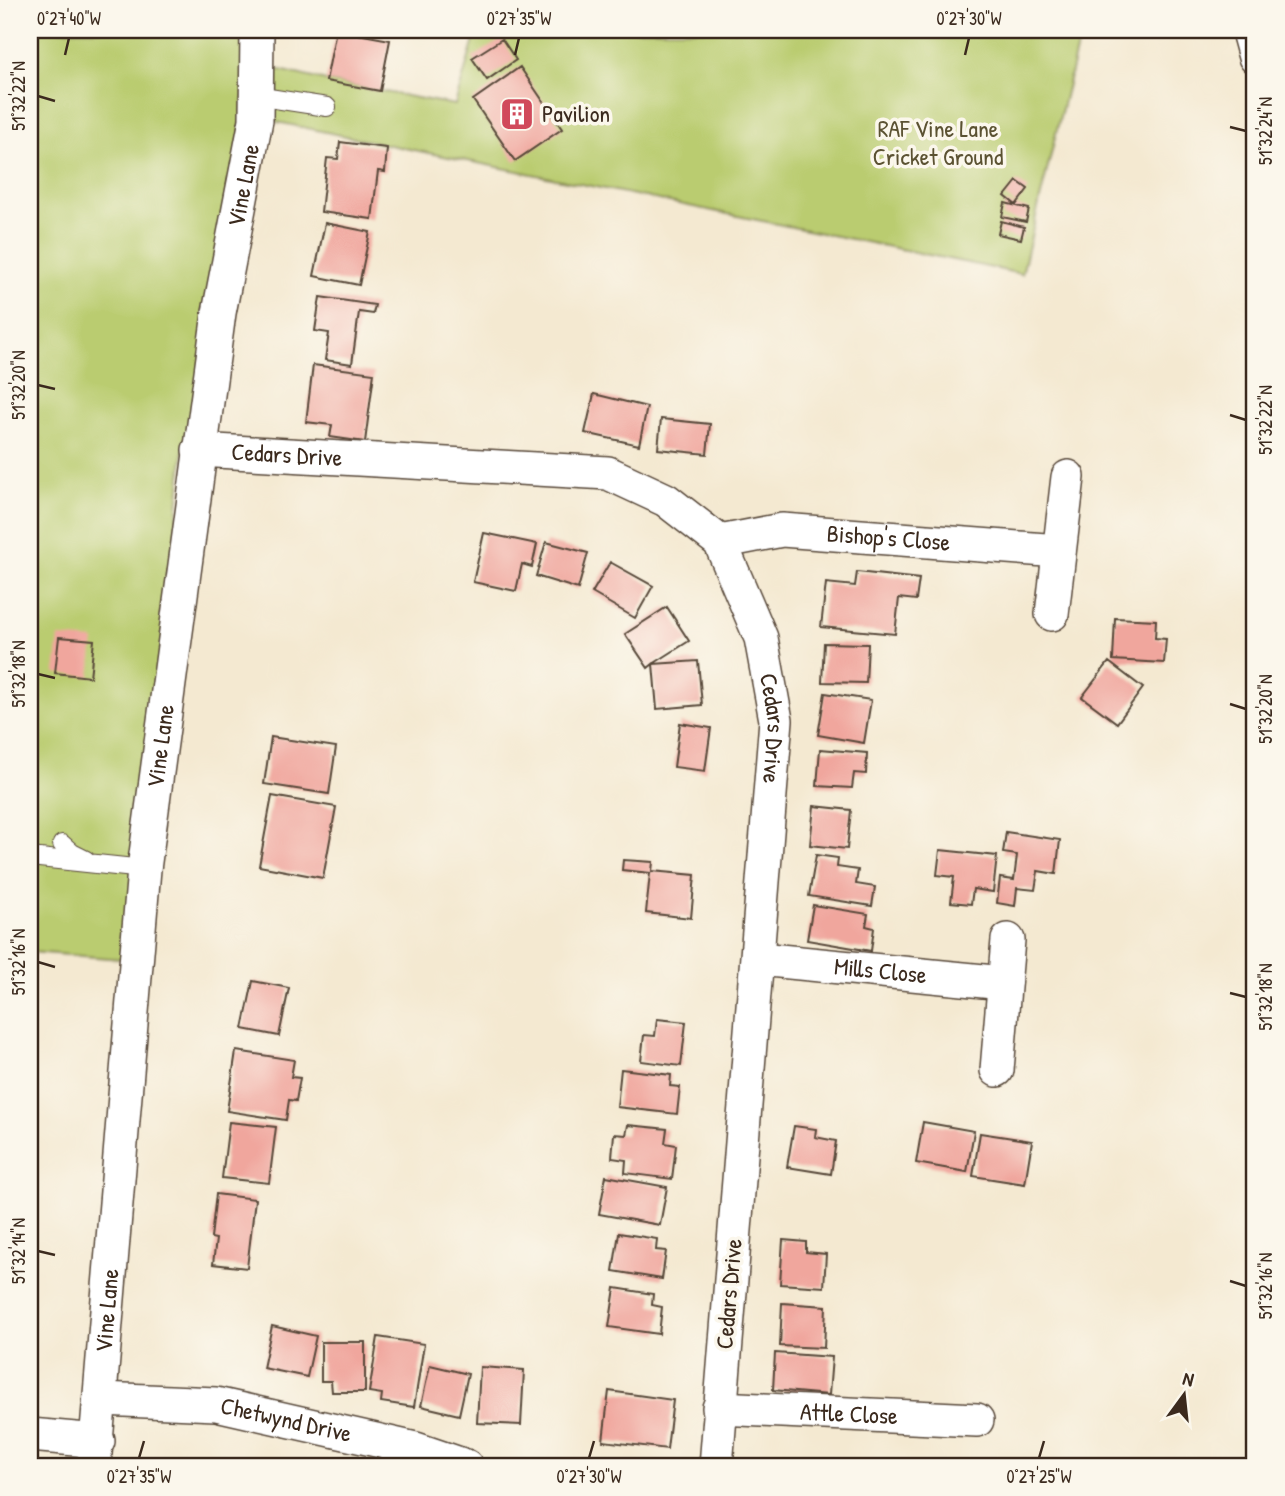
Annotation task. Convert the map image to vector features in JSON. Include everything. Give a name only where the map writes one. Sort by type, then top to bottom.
[{"type":"street","name":"Vine Lane","points":[[96,1454],[131,997],[144,869],[219,313],[256,120],[257,30]]},
{"type":"street","points":[[1250,30],[1255,57]]},
{"type":"street","name":"Cedars Drive","points":[[199,450],[608,472],[666,500],[720,542],[761,638],[776,720],[759,959],[716,1466]]},
{"type":"street","points":[[1052,614],[1068,477]]},
{"type":"street","name":"Bishop's Close","points":[[720,542],[782,530],[1059,551]]},
{"type":"street","points":[[997,1070],[1008,940]]},
{"type":"street","name":"Mills Close","points":[[759,959],[1004,983]]},
{"type":"street","name":"Chetwynd Drive","points":[[101,1399],[216,1404],[416,1449],[466,1466]]},
{"type":"street","name":"Attle Close","points":[[719,1408],[977,1420]]},
{"type":"street","points":[[30,1435],[96,1454]]},
{"type":"lane","points":[[256,96],[327,107]]},
{"type":"lane","points":[[62,844],[72,853],[96,864]]},
{"type":"lane","points":[[30,857],[144,869]]},
{"type":"green space","points":[[30,30],[250,30],[232,222],[184,446],[135,960],[30,952]]},
{"type":"green space","name":"RAF Vine Lane Cricket Ground","points":[[477,30],[1081,30],[1022,274],[267,120],[276,69],[455,105]]},
{"type":"building","points":[[336,30],[390,40],[380,91],[326,81]]},
{"type":"building","points":[[502,39],[516,60],[487,80],[472,58]]},
{"type":"building","name":"Pavilion","points":[[520,67],[562,129],[515,161],[473,100]]},
{"type":"building","points":[[340,142],[387,148],[385,172],[378,171],[372,219],[321,212],[327,158],[338,159]]},
{"type":"building","points":[[1017,181],[1028,189],[1016,205],[1005,196]]},
{"type":"building","points":[[1005,203],[1029,209],[1026,222],[1002,217]]},
{"type":"building","points":[[1001,221],[1024,227],[1021,239],[998,234]]},
{"type":"building","points":[[325,223],[370,232],[359,285],[314,276]]},
{"type":"building","points":[[320,297],[375,305],[373,314],[359,312],[352,364],[325,360],[329,333],[315,331]]},
{"type":"building","points":[[313,365],[374,373],[365,442],[330,437],[332,425],[306,422]]},
{"type":"building","points":[[594,394],[647,407],[639,445],[585,433]]},
{"type":"building","points":[[661,419],[710,424],[707,454],[658,449]]},
{"type":"building","points":[[484,533],[537,544],[532,567],[522,564],[516,591],[473,582]]},
{"type":"building","points":[[546,542],[588,553],[578,589],[536,576]]},
{"type":"building","points":[[610,562],[653,586],[635,618],[592,593]]},
{"type":"building","points":[[857,572],[919,579],[916,600],[899,598],[895,634],[821,627],[826,583],[855,586]]},
{"type":"building","points":[[667,607],[689,641],[648,668],[625,634]]},
{"type":"building","points":[[1115,618],[1156,620],[1155,638],[1166,639],[1164,663],[1113,660]]},
{"type":"building","points":[[59,637],[94,640],[90,677],[55,673]]},
{"type":"building","points":[[824,643],[868,644],[866,683],[822,682]]},
{"type":"building","points":[[698,661],[702,705],[657,709],[653,664]]},
{"type":"building","points":[[1109,662],[1143,688],[1117,723],[1082,697]]},
{"type":"building","points":[[825,693],[871,700],[864,743],[818,735]]},
{"type":"building","points":[[680,723],[711,728],[705,771],[674,767]]},
{"type":"building","points":[[271,737],[336,747],[329,794],[264,784]]},
{"type":"building","points":[[820,749],[867,753],[866,774],[854,773],[852,788],[817,786]]},
{"type":"building","points":[[272,796],[336,807],[323,878],[259,866]]},
{"type":"building","points":[[814,806],[851,810],[847,849],[810,845]]},
{"type":"building","points":[[1006,832],[1060,840],[1056,874],[1038,871],[1035,890],[1017,888],[1015,906],[997,903],[1000,878],[1014,880],[1017,855],[1003,853]]},
{"type":"building","points":[[940,850],[997,856],[993,892],[973,889],[971,904],[951,902],[954,877],[937,875]]},
{"type":"building","points":[[816,855],[838,858],[837,867],[858,870],[856,884],[875,887],[872,906],[809,896]]},
{"type":"building","points":[[623,860],[653,862],[652,871],[695,875],[691,918],[646,913],[650,873],[622,870]]},
{"type":"building","points":[[813,905],[868,914],[866,926],[874,928],[871,951],[807,940]]},
{"type":"building","points":[[253,981],[289,988],[279,1036],[243,1029]]},
{"type":"building","points":[[657,1019],[686,1022],[681,1066],[641,1061],[644,1035],[655,1036]]},
{"type":"building","points":[[236,1051],[294,1060],[291,1077],[300,1078],[296,1101],[289,1100],[286,1120],[227,1111]]},
{"type":"building","points":[[621,1069],[671,1075],[670,1086],[680,1087],[677,1114],[617,1107]]},
{"type":"building","points":[[229,1122],[276,1127],[269,1183],[222,1178]]},
{"type":"building","points":[[923,1122],[974,1131],[967,1172],[916,1163]]},
{"type":"building","points":[[628,1125],[667,1129],[665,1143],[676,1145],[672,1179],[625,1173],[626,1160],[612,1158],[614,1134],[626,1135]]},
{"type":"building","points":[[794,1126],[816,1129],[815,1137],[836,1141],[831,1174],[787,1167]]},
{"type":"building","points":[[980,1133],[1032,1141],[1025,1184],[973,1176]]},
{"type":"building","points":[[606,1176],[667,1187],[660,1225],[599,1214]]},
{"type":"building","points":[[216,1194],[255,1199],[247,1268],[213,1264],[216,1239],[211,1238]]},
{"type":"building","points":[[619,1233],[657,1239],[656,1250],[666,1251],[662,1279],[613,1271]]},
{"type":"building","points":[[783,1240],[806,1242],[806,1252],[826,1254],[824,1287],[780,1284]]},
{"type":"building","points":[[615,1288],[653,1294],[652,1305],[662,1307],[659,1334],[609,1327]]},
{"type":"building","points":[[782,1303],[826,1306],[824,1348],[780,1346]]},
{"type":"building","points":[[272,1326],[316,1336],[307,1377],[263,1368]]},
{"type":"building","points":[[378,1337],[424,1344],[414,1407],[381,1402],[382,1394],[369,1392]]},
{"type":"building","points":[[321,1342],[365,1342],[365,1392],[332,1392],[331,1381],[321,1381]]},
{"type":"building","points":[[775,1353],[832,1357],[829,1395],[773,1390]]},
{"type":"building","points":[[430,1365],[468,1374],[459,1415],[421,1406]]},
{"type":"building","points":[[480,1367],[524,1370],[521,1425],[477,1423]]},
{"type":"building","points":[[609,1391],[673,1400],[667,1449],[603,1441]]},
{"type":"place","name":"Pavilion","points":[[517,114]]}]
